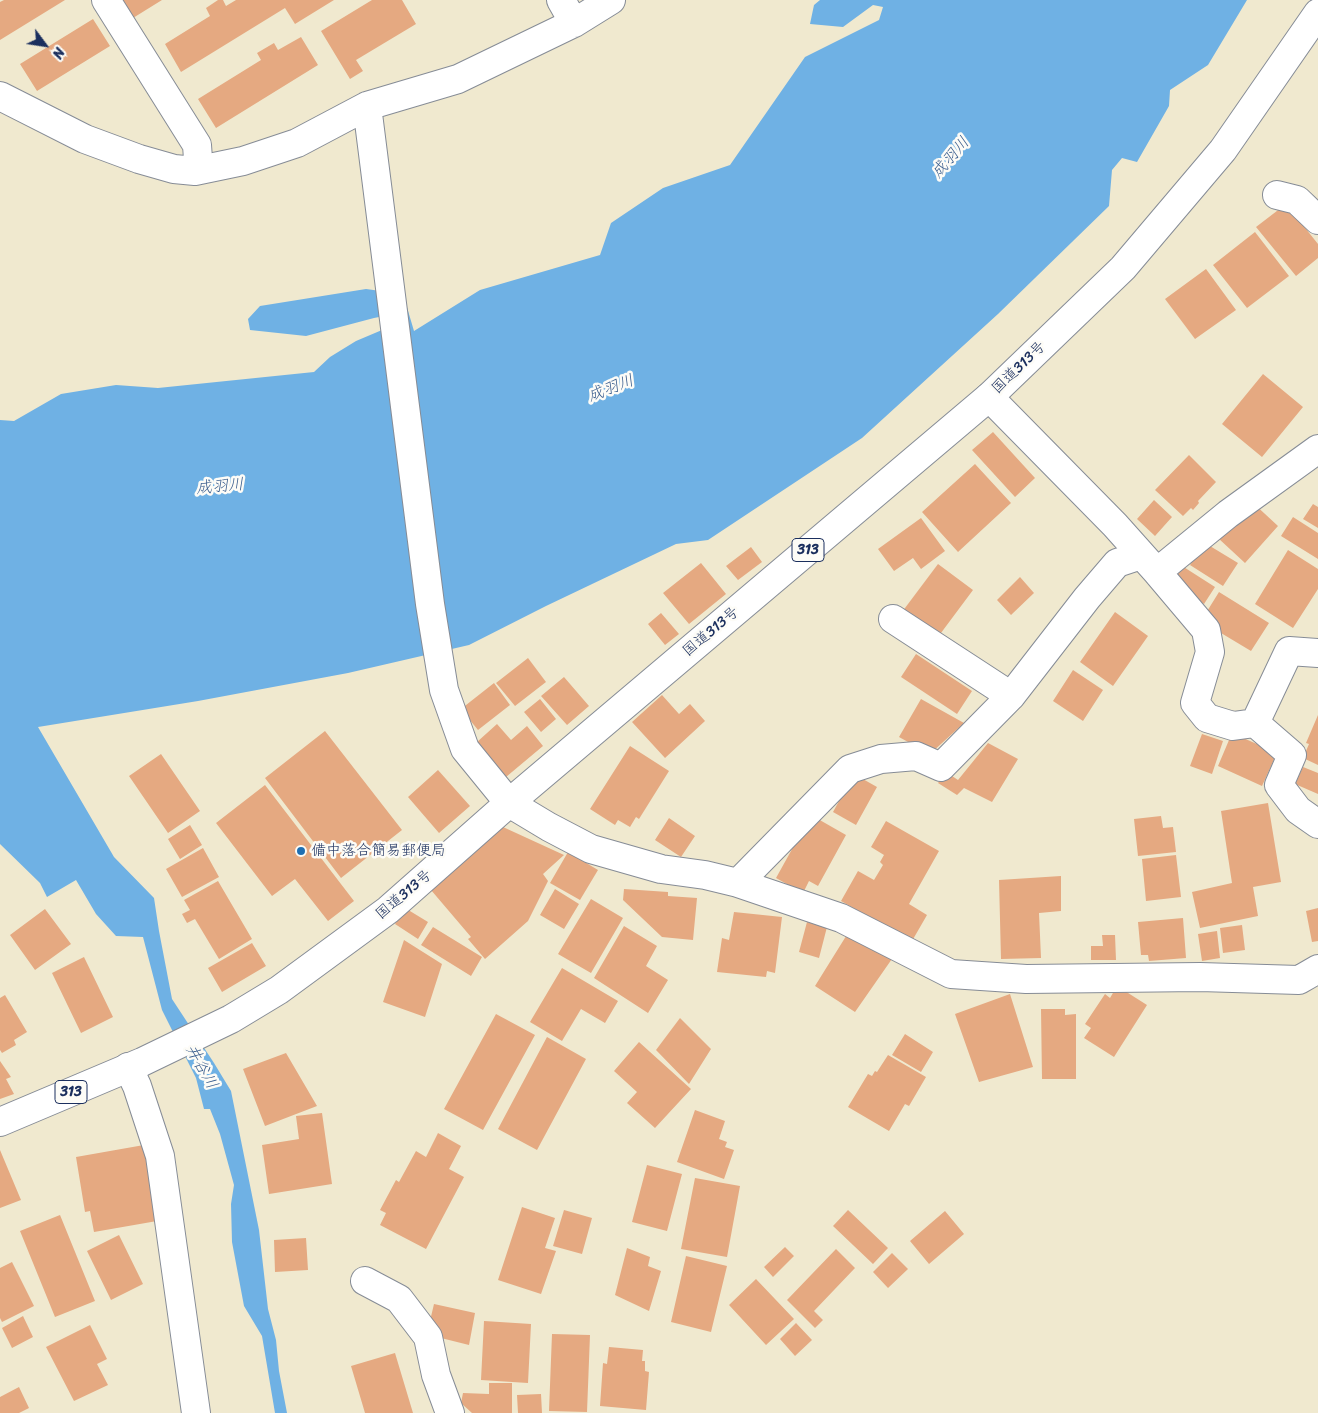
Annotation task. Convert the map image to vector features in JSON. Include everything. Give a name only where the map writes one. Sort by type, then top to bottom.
[{"type":"main road","points":[[106,0],[197,145],[198,159],[195,171]]},
{"type":"main road","points":[[0,96],[85,139],[148,162],[174,169],[195,171],[243,162],[368,119],[458,79],[568,12],[611,0]]},
{"type":"main road","name":"国道313号","points":[[0,1122],[135,1064],[231,1019],[279,990],[388,910],[509,803],[989,396],[1124,268],[1223,150],[1318,13]]},
{"type":"main road","points":[[368,119],[430,604],[444,690],[465,749],[509,803],[591,849],[661,869],[738,882],[841,918],[951,974],[1026,980],[1200,977],[1299,980],[1318,969]]},
{"type":"main road","points":[[1277,195],[1297,200],[1318,220]]},
{"type":"main road","points":[[989,396],[1115,525],[1206,630],[1210,652],[1195,703],[1207,718],[1234,726],[1255,724],[1292,755],[1279,786],[1298,810],[1318,824]]},
{"type":"main road","points":[[738,882],[850,769],[881,759],[916,756],[941,767],[1012,696],[1086,598],[1117,563],[1149,563],[1228,514],[1318,449]]},
{"type":"main road","points":[[893,619],[1012,696]]},
{"type":"main road","points":[[1255,724],[1289,651],[1318,653]]},
{"type":"main road","points":[[135,1064],[137,1086],[160,1156],[196,1413]]},
{"type":"main road","points":[[365,1281],[399,1299],[428,1337],[436,1375],[450,1413]]},
{"type":"water","points":[[820,0],[1247,0],[1208,65],[1170,90],[1169,106],[1137,162],[1122,158],[1112,170],[1109,206],[998,314],[862,438],[708,540],[676,544],[469,645],[348,673],[198,701],[38,727],[114,857],[154,898],[172,999],[231,1091],[259,1230],[268,1309],[276,1340],[279,1371],[287,1413],[275,1413],[262,1336],[244,1306],[232,1242],[231,1204],[234,1185],[220,1134],[210,1109],[204,1109],[196,1078],[162,1010],[143,937],[116,936],[96,914],[76,880],[47,897],[40,883],[0,844],[0,420],[14,421],[61,394],[116,385],[158,388],[314,372],[330,357],[356,341],[401,322],[400,313],[306,336],[250,330],[248,319],[260,306],[366,289],[403,294],[414,331],[480,290],[600,255],[611,223],[663,188],[730,165],[805,57],[879,20],[883,7],[873,5],[843,27],[810,24],[814,5]]},
{"type":"building","points":[[4,0],[65,0],[0,40],[0,2]]},
{"type":"building","points":[[122,0],[162,0],[133,18]]},
{"type":"building","points":[[218,0],[223,0],[226,6],[236,0],[334,0],[295,24],[285,8],[181,72],[165,44],[210,16],[206,8]]},
{"type":"building","points":[[372,0],[402,0],[416,24],[356,60],[363,71],[350,79],[321,31]]},
{"type":"building","points":[[93,19],[110,46],[37,91],[20,64]]},
{"type":"building","points":[[301,37],[318,65],[216,128],[198,99],[261,60],[257,53],[274,43],[278,50]]},
{"type":"building","points":[[1286,204],[1318,244],[1318,258],[1296,276],[1256,227]]},
{"type":"building","points":[[1255,232],[1289,276],[1247,308],[1213,265]]},
{"type":"building","points":[[1206,269],[1236,310],[1195,339],[1165,299]]},
{"type":"building","points":[[1263,374],[1303,407],[1262,457],[1222,424]]},
{"type":"building","points":[[993,432],[1035,478],[1015,497],[972,450]]},
{"type":"building","points":[[1189,455],[1216,482],[1198,501],[1199,503],[1193,510],[1191,508],[1183,516],[1155,490]]},
{"type":"building","points":[[975,464],[1011,503],[958,552],[922,512]]},
{"type":"building","points":[[1154,500],[1172,517],[1155,536],[1137,519]]},
{"type":"building","points":[[1251,501],[1278,526],[1245,563],[1218,538]]},
{"type":"building","points":[[1313,504],[1318,507],[1318,528],[1303,519]]},
{"type":"building","points":[[1293,517],[1318,533],[1318,559],[1281,536]]},
{"type":"building","points":[[921,518],[945,551],[921,569],[913,558],[894,571],[878,549]]},
{"type":"building","points":[[1205,543],[1238,563],[1223,586],[1190,565]]},
{"type":"building","points":[[751,547],[762,562],[738,580],[726,566]]},
{"type":"building","points":[[1288,550],[1318,569],[1318,589],[1293,628],[1255,604]]},
{"type":"building","points":[[701,563],[726,594],[689,624],[663,593]]},
{"type":"building","points":[[938,564],[973,590],[935,641],[899,616]]},
{"type":"building","points":[[1179,564],[1215,587],[1204,604],[1169,581]]},
{"type":"building","points":[[1020,577],[1034,593],[1011,615],[997,600]]},
{"type":"building","points":[[1219,592],[1269,623],[1251,651],[1201,621]]},
{"type":"building","points":[[1115,612],[1148,636],[1113,686],[1080,662]]},
{"type":"building","points":[[661,613],[679,634],[665,645],[648,624]]},
{"type":"building","points":[[916,654],[972,691],[957,714],[901,677]]},
{"type":"building","points":[[528,658],[546,682],[515,706],[496,683]]},
{"type":"building","points":[[1073,670],[1103,690],[1083,721],[1053,701]]},
{"type":"building","points":[[564,677],[589,706],[567,725],[541,696]]},
{"type":"building","points":[[494,683],[510,705],[478,730],[461,709]]},
{"type":"building","points":[[662,695],[679,714],[690,704],[705,721],[665,758],[632,722]]},
{"type":"building","points":[[540,699],[556,719],[541,732],[524,712]]},
{"type":"building","points":[[921,699],[964,723],[930,754],[899,737]]},
{"type":"building","points":[[1318,715],[1318,765],[1303,758],[1309,744],[1306,743]]},
{"type":"building","points":[[497,724],[511,740],[527,726],[543,746],[506,777],[477,742]]},
{"type":"building","points":[[325,731],[402,830],[341,878],[265,778]]},
{"type":"building","points":[[1232,733],[1277,753],[1262,786],[1218,766]]},
{"type":"building","points":[[1202,734],[1223,741],[1212,774],[1190,766]]},
{"type":"building","points":[[988,743],[1018,759],[992,802],[964,788],[957,795],[938,783],[946,772],[958,780]]},
{"type":"building","points":[[630,746],[669,771],[639,819],[636,817],[630,827],[618,820],[615,825],[590,809]]},
{"type":"building","points":[[161,754],[200,811],[168,833],[129,776]]},
{"type":"building","points":[[1303,767],[1318,773],[1318,794],[1295,784]]},
{"type":"building","points":[[438,770],[470,806],[439,833],[408,797]]},
{"type":"building","points":[[854,774],[877,787],[856,825],[833,812]]},
{"type":"building","points":[[265,785],[354,901],[328,921],[295,879],[272,896],[216,823]]},
{"type":"building","points":[[1268,803],[1281,882],[1253,887],[1258,916],[1200,928],[1192,892],[1232,883],[1221,811]]},
{"type":"building","points":[[811,815],[846,835],[818,886],[809,881],[803,893],[776,878]]},
{"type":"building","points":[[1161,816],[1163,828],[1173,827],[1176,852],[1138,856],[1134,819]]},
{"type":"building","points":[[669,818],[695,836],[681,857],[655,840]]},
{"type":"building","points":[[886,821],[939,851],[909,904],[927,915],[912,941],[841,901],[858,871],[874,880],[883,865],[880,862],[884,855],[871,847]]},
{"type":"building","points":[[190,825],[202,845],[180,859],[168,839]]},
{"type":"building","points":[[503,827],[564,855],[543,874],[548,881],[528,921],[485,959],[468,939],[471,937],[431,890]]},
{"type":"building","points":[[203,848],[219,877],[182,897],[166,869]]},
{"type":"building","points":[[568,852],[598,870],[580,900],[550,883]]},
{"type":"building","points":[[1176,855],[1181,897],[1146,901],[1142,859]]},
{"type":"building","points":[[1061,876],[1061,911],[1039,913],[1041,958],[1001,959],[999,880]]},
{"type":"building","points":[[218,881],[252,939],[219,959],[195,919],[187,923],[182,914],[190,910],[184,900]]},
{"type":"building","points":[[555,889],[579,904],[564,929],[540,915]]},
{"type":"building","points":[[624,889],[668,892],[668,896],[697,898],[693,940],[662,937],[623,900]]},
{"type":"building","points":[[591,899],[623,918],[591,973],[558,954]]},
{"type":"building","points":[[405,908],[428,922],[418,939],[395,924]]},
{"type":"building","points":[[1318,908],[1318,941],[1312,942],[1306,911]]},
{"type":"building","points":[[45,909],[71,944],[35,970],[10,935]]},
{"type":"building","points":[[734,912],[782,917],[775,973],[767,971],[766,977],[717,972],[722,938],[729,940]]},
{"type":"building","points":[[1183,918],[1186,958],[1149,961],[1148,955],[1141,955],[1138,922]]},
{"type":"building","points":[[807,922],[827,927],[819,958],[799,952]]},
{"type":"building","points":[[1242,925],[1245,950],[1223,953],[1220,928]]},
{"type":"building","points":[[624,926],[657,946],[646,966],[668,980],[648,1013],[594,978]]},
{"type":"building","points":[[433,927],[482,957],[471,976],[421,945]]},
{"type":"building","points":[[1217,931],[1220,958],[1202,961],[1198,934]]},
{"type":"building","points":[[848,933],[894,956],[855,1012],[815,986]]},
{"type":"building","points":[[1102,935],[1115,935],[1116,960],[1091,960],[1091,946],[1103,946]]},
{"type":"building","points":[[404,940],[442,964],[425,1017],[383,1002]]},
{"type":"building","points":[[252,943],[266,966],[222,992],[208,968]]},
{"type":"building","points":[[84,957],[113,1017],[81,1033],[52,973]]},
{"type":"building","points":[[562,968],[618,1001],[605,1023],[581,1009],[562,1041],[530,1022]]},
{"type":"building","points":[[1117,986],[1147,1005],[1114,1057],[1084,1038],[1091,1028],[1085,1024],[1105,994],[1110,998]]},
{"type":"building","points":[[1010,994],[1033,1067],[979,1082],[955,1014]]},
{"type":"building","points":[[5,995],[27,1032],[14,1040],[16,1045],[2,1053],[0,1050],[0,998]]},
{"type":"building","points":[[1041,1009],[1065,1009],[1065,1015],[1076,1014],[1076,1079],[1042,1079]]},
{"type":"building","points":[[496,1014],[535,1035],[483,1130],[444,1109]]},
{"type":"building","points":[[680,1018],[711,1049],[689,1084],[656,1050]]},
{"type":"building","points":[[905,1034],[933,1052],[921,1072],[892,1055]]},
{"type":"building","points":[[547,1037],[586,1059],[537,1150],[498,1129]]},
{"type":"building","points":[[639,1042],[691,1089],[655,1128],[627,1103],[637,1092],[614,1071]]},
{"type":"building","points":[[286,1053],[317,1106],[265,1126],[243,1069]]},
{"type":"building","points":[[888,1055],[926,1077],[909,1106],[905,1104],[889,1131],[848,1107],[868,1074],[872,1076],[875,1071],[877,1072]]},
{"type":"building","points":[[0,1061],[11,1077],[6,1079],[14,1094],[0,1099]]},
{"type":"building","points":[[695,1110],[725,1121],[719,1139],[727,1142],[725,1147],[734,1150],[724,1179],[677,1162]]},
{"type":"building","points":[[322,1113],[332,1184],[269,1194],[262,1145],[299,1139],[296,1116]]},
{"type":"building","points":[[438,1133],[461,1146],[449,1169],[464,1177],[426,1249],[380,1225],[386,1213],[380,1210],[396,1180],[399,1182],[416,1151],[426,1157]]},
{"type":"building","points":[[144,1145],[157,1221],[94,1232],[90,1211],[85,1212],[76,1157]]},
{"type":"building","points":[[0,1150],[21,1200],[0,1208]]},
{"type":"building","points":[[647,1165],[682,1174],[667,1231],[632,1222]]},
{"type":"building","points":[[695,1178],[740,1186],[727,1257],[681,1249]]},
{"type":"building","points":[[522,1207],[555,1218],[545,1248],[556,1251],[541,1294],[498,1280]]},
{"type":"building","points":[[564,1210],[592,1218],[582,1254],[553,1246]]},
{"type":"building","points":[[848,1210],[888,1248],[873,1264],[833,1226]]},
{"type":"building","points":[[945,1211],[964,1234],[929,1264],[910,1241]]},
{"type":"building","points":[[60,1215],[95,1301],[55,1317],[20,1231]]},
{"type":"building","points":[[119,1235],[143,1284],[111,1300],[87,1251]]},
{"type":"building","points":[[306,1238],[308,1270],[275,1272],[274,1240]]},
{"type":"building","points":[[785,1247],[794,1256],[773,1277],[764,1267]]},
{"type":"building","points":[[627,1248],[650,1257],[648,1266],[661,1271],[649,1311],[615,1295]]},
{"type":"building","points":[[836,1249],[855,1268],[814,1311],[823,1320],[815,1328],[787,1300]]},
{"type":"building","points":[[892,1253],[908,1269],[888,1288],[873,1272]]},
{"type":"building","points":[[686,1256],[727,1266],[711,1332],[671,1322]]},
{"type":"building","points":[[12,1262],[34,1306],[2,1322],[0,1318],[0,1268]]},
{"type":"building","points":[[756,1279],[794,1319],[766,1345],[729,1305]]},
{"type":"building","points":[[434,1304],[475,1313],[469,1345],[433,1336],[429,1325]]},
{"type":"building","points":[[23,1316],[33,1337],[12,1348],[2,1328]]},
{"type":"building","points":[[484,1321],[531,1324],[528,1383],[481,1380]]},
{"type":"building","points":[[796,1323],[812,1340],[795,1356],[780,1339]]},
{"type":"building","points":[[90,1325],[107,1359],[97,1364],[108,1385],[74,1401],[46,1347]]},
{"type":"building","points":[[552,1334],[590,1335],[587,1412],[549,1411]]},
{"type":"building","points":[[609,1347],[643,1350],[642,1361],[645,1361],[645,1371],[649,1372],[646,1410],[600,1406],[603,1363],[607,1364]]},
{"type":"building","points":[[395,1353],[413,1413],[365,1413],[351,1366]]},
{"type":"building","points":[[489,1383],[512,1383],[512,1413],[472,1413],[461,1403],[463,1393],[489,1394]]},
{"type":"building","points":[[19,1387],[29,1408],[19,1413],[0,1413],[0,1397]]},
{"type":"building","points":[[541,1394],[542,1413],[518,1413],[517,1395]]},
{"type":"place","name":"備中落合簡易郵便局","points":[[301,851]]},
{"type":"water label","name":"成羽川","points":[[951,158]]},
{"type":"water label","name":"成羽川","points":[[611,389]]},
{"type":"water label","name":"成羽川","points":[[220,487]]},
{"type":"water label","name":"井谷川","points":[[201,1067]]}]
